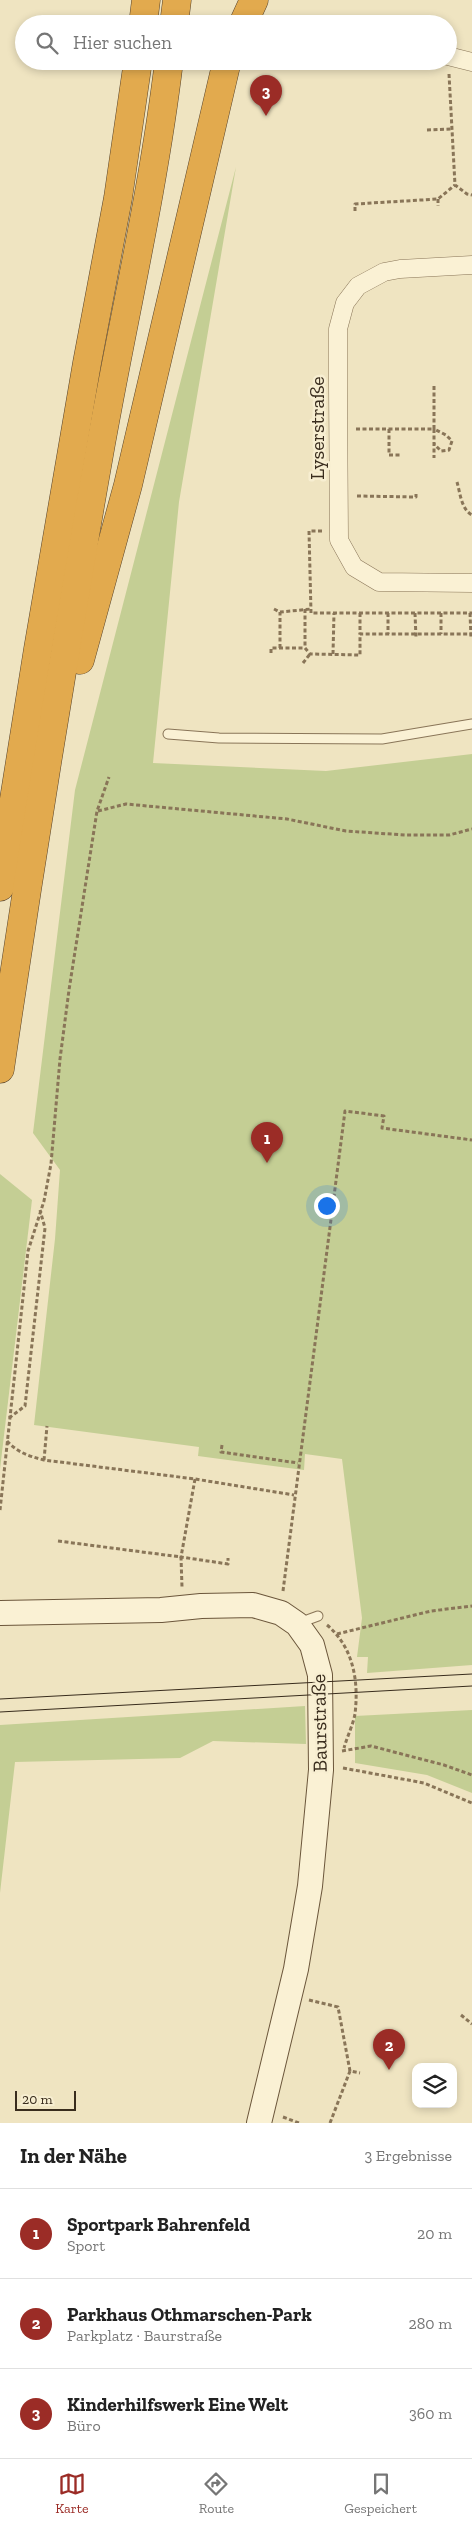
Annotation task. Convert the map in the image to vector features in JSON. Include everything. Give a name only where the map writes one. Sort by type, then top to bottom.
[{"type":"highway","points":[[144,15],[146,0]]},
{"type":"highway","points":[[175,15],[177,0]]},
{"type":"highway","points":[[235,15],[239,0]]},
{"type":"highway","points":[[247,15],[254,0]]},
{"type":"highway","points":[[0,886],[87,363],[118,198],[137,70]]},
{"type":"highway","points":[[0,1069],[41,801],[99,456],[159,145],[168,70]]},
{"type":"highway","points":[[41,801],[128,485],[225,70]]},
{"type":"main road","name":"Baurstraße","points":[[0,1613],[161,1610],[201,1606],[253,1605],[307,1620],[320,1675],[334,1757],[318,1800],[309,1895],[296,1969],[259,2123]]},
{"type":"street","points":[[457,63],[472,62]]},
{"type":"street","name":"Lyserstraße","points":[[472,265],[400,269],[384,272],[358,286],[345,304],[338,329],[340,540],[346,555],[360,572],[379,582],[472,583]]},
{"type":"lane","points":[[168,734],[219,738],[382,738],[472,724]]},
{"type":"path","points":[[448,70],[455,185]]},
{"type":"path","points":[[427,130],[452,128]]},
{"type":"path","points":[[455,185],[467,194],[472,195]]},
{"type":"path","points":[[354,210],[354,204],[438,199],[455,185]]},
{"type":"path","points":[[438,199],[438,206]]},
{"type":"path","points":[[434,386],[434,458]]},
{"type":"path","points":[[338,429],[434,429],[446,435],[452,441],[452,446],[449,450],[441,451],[434,444]]},
{"type":"path","points":[[388,429],[388,455],[400,455]]},
{"type":"path","points":[[458,482],[461,500],[468,513],[472,515]]},
{"type":"path","points":[[339,496],[416,497],[416,494]]},
{"type":"path","points":[[274,609],[280,612],[311,609]]},
{"type":"path","points":[[305,609],[305,648],[310,654]]},
{"type":"path","points":[[280,612],[280,648]]},
{"type":"path","points":[[333,654],[334,613]]},
{"type":"path","points":[[310,654],[360,655],[360,613]]},
{"type":"path","points":[[388,613],[388,634]]},
{"type":"path","points":[[415,613],[416,638]]},
{"type":"path","points":[[441,613],[441,634]]},
{"type":"path","points":[[360,634],[471,635],[470,613]]},
{"type":"path","points":[[271,654],[271,648],[305,648]]},
{"type":"path","points":[[303,663],[310,654]]},
{"type":"path","points":[[353,655],[354,662]]},
{"type":"path","points":[[0,1510],[28,1251],[44,1201],[51,1164],[60,1059],[97,811],[109,778]]},
{"type":"path","points":[[97,811],[126,804],[287,819],[346,832],[405,835],[449,835],[472,829]]},
{"type":"path","points":[[283,1594],[298,1463],[345,1111],[384,1116],[382,1128],[472,1140]]},
{"type":"path","points":[[9,1418],[25,1406],[45,1228],[40,1210]]},
{"type":"path","points":[[44,1460],[47,1426]]},
{"type":"path","points":[[7,1440],[15,1449],[26,1455],[44,1460],[195,1479],[294,1495]]},
{"type":"path","points":[[222,1445],[221,1452],[298,1463]]},
{"type":"path","points":[[183,1592],[181,1557],[195,1479]]},
{"type":"path","points":[[58,1541],[228,1564],[228,1558]]},
{"type":"path","points":[[334,1757],[355,1715],[354,1676],[350,1653],[337,1634],[431,1611],[472,1606]]},
{"type":"path","points":[[334,1757],[371,1746],[472,1774]]},
{"type":"path","points":[[334,1757],[424,1783],[472,1803]]},
{"type":"path","points":[[308,2000],[338,2007],[350,2071],[330,2123]]},
{"type":"path","points":[[460,2015],[472,2024]]},
{"type":"path","points":[[350,2071],[360,2073]]},
{"type":"green space","points":[[236,167],[179,502],[153,763],[326,771],[472,754],[472,1665],[367,1673],[368,1657],[357,1657],[362,1618],[342,1459],[305,1454],[304,1470],[198,1456],[199,1447],[34,1425],[55,1239],[60,1170],[33,1133],[75,790]]},
{"type":"green space","points":[[0,1174],[32,1200],[0,1469]]},
{"type":"green space","points":[[305,1706],[306,1744],[213,1741],[180,1758],[15,1762],[0,1893],[0,1725]]},
{"type":"green space","points":[[472,1710],[472,1793],[427,1775],[355,1763],[355,1716]]},
{"type":"tram line","points":[[0,1699],[472,1674]]},
{"type":"tram line","points":[[0,1712],[472,1686]]},
{"type":"place","name":"Kinderhilfswerk Eine Welt","points":[[266,116]]},
{"type":"place","name":"Sportpark Bahrenfeld","points":[[267,1163]]},
{"type":"place","name":"Parkhaus Othmarschen-Park","points":[[389,2070]]}]
